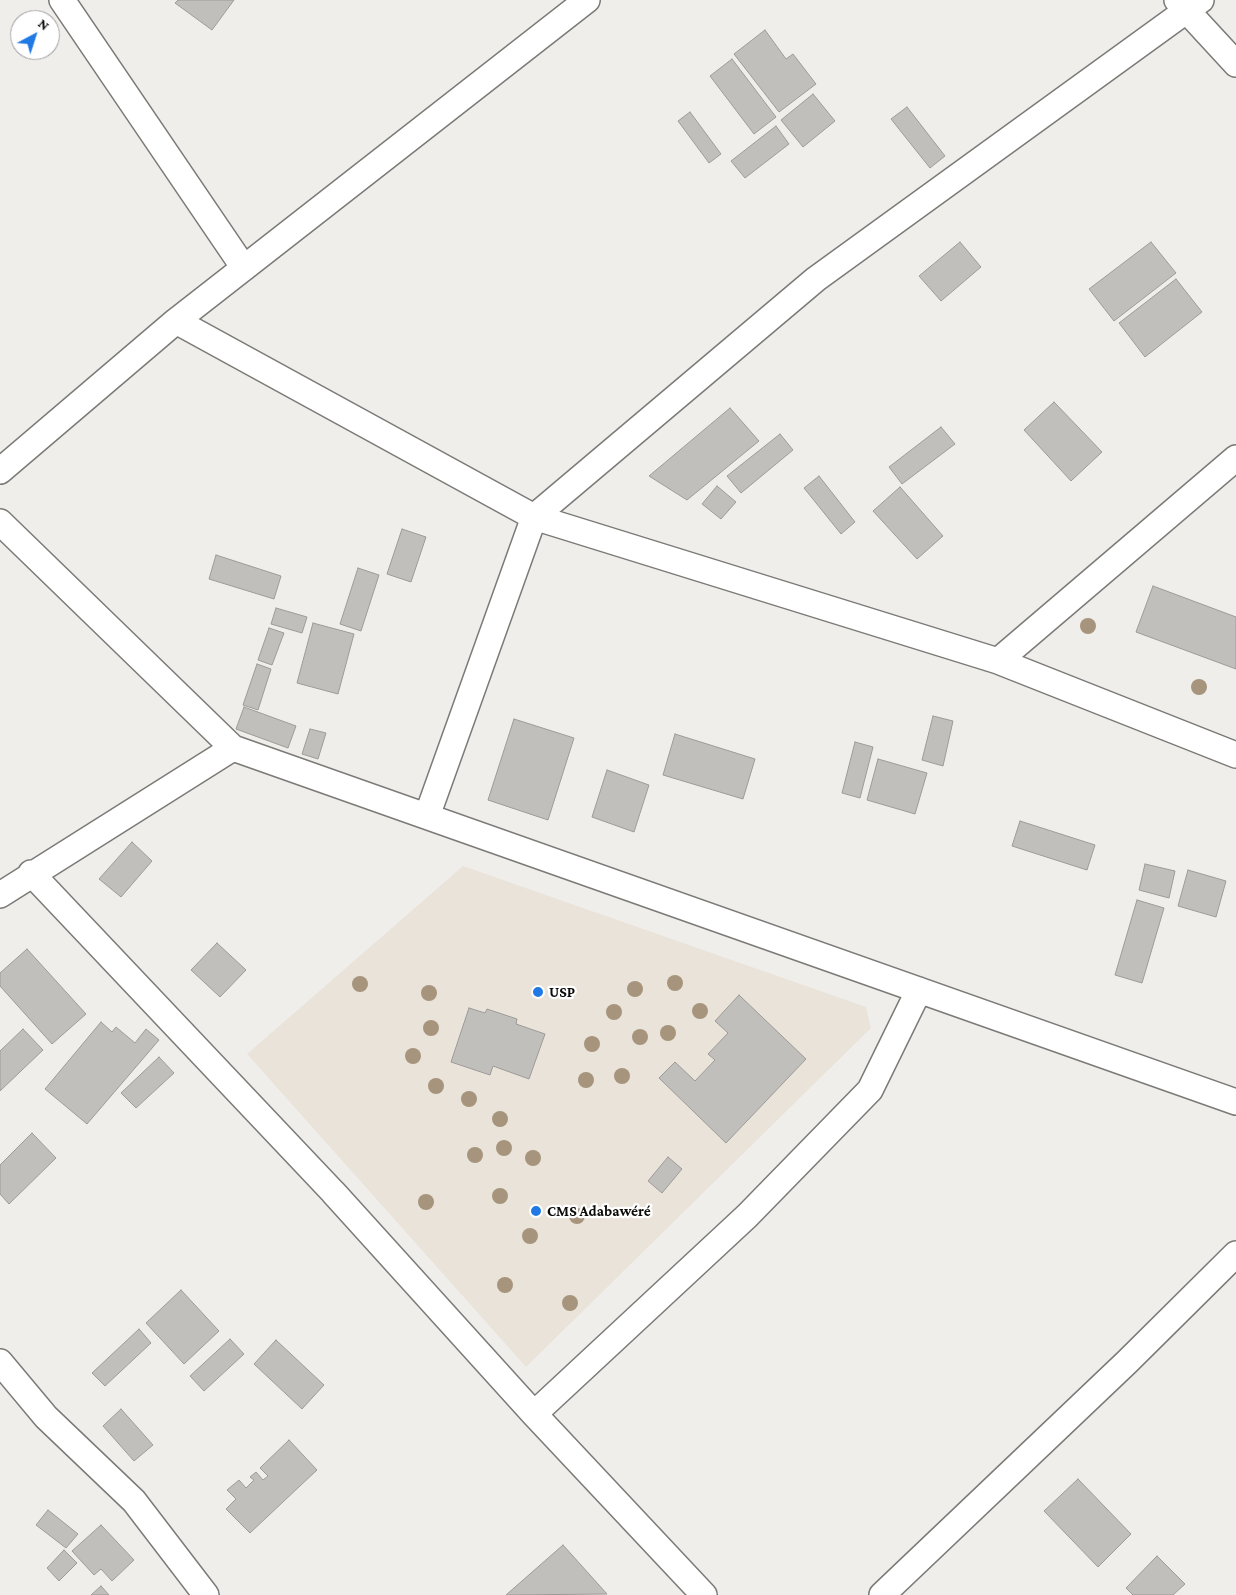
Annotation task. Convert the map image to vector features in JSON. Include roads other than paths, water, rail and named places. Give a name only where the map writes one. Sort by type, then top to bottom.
[{"type":"street","points":[[62,0],[244,268]]},
{"type":"street","points":[[0,471],[176,321],[587,0]]},
{"type":"street","points":[[428,816],[534,517],[816,279],[1188,4],[1236,64]]},
{"type":"street","points":[[176,321],[534,517],[998,661],[1236,755]]},
{"type":"street","points":[[998,661],[1236,458]]},
{"type":"street","points":[[0,522],[233,748],[1236,1102]]},
{"type":"street","points":[[0,895],[31,873],[233,748]]},
{"type":"street","points":[[31,873],[333,1192],[534,1414],[704,1595]]},
{"type":"street","points":[[534,1414],[747,1216],[870,1090],[920,990]]},
{"type":"street","points":[[882,1595],[1127,1362],[1236,1254]]},
{"type":"street","points":[[0,1362],[46,1417],[134,1501],[194,1591]]},
{"type":"place","name":"USP","points":[[538,992]]},
{"type":"place","name":"CMS Adabawéré","points":[[536,1211]]}]
